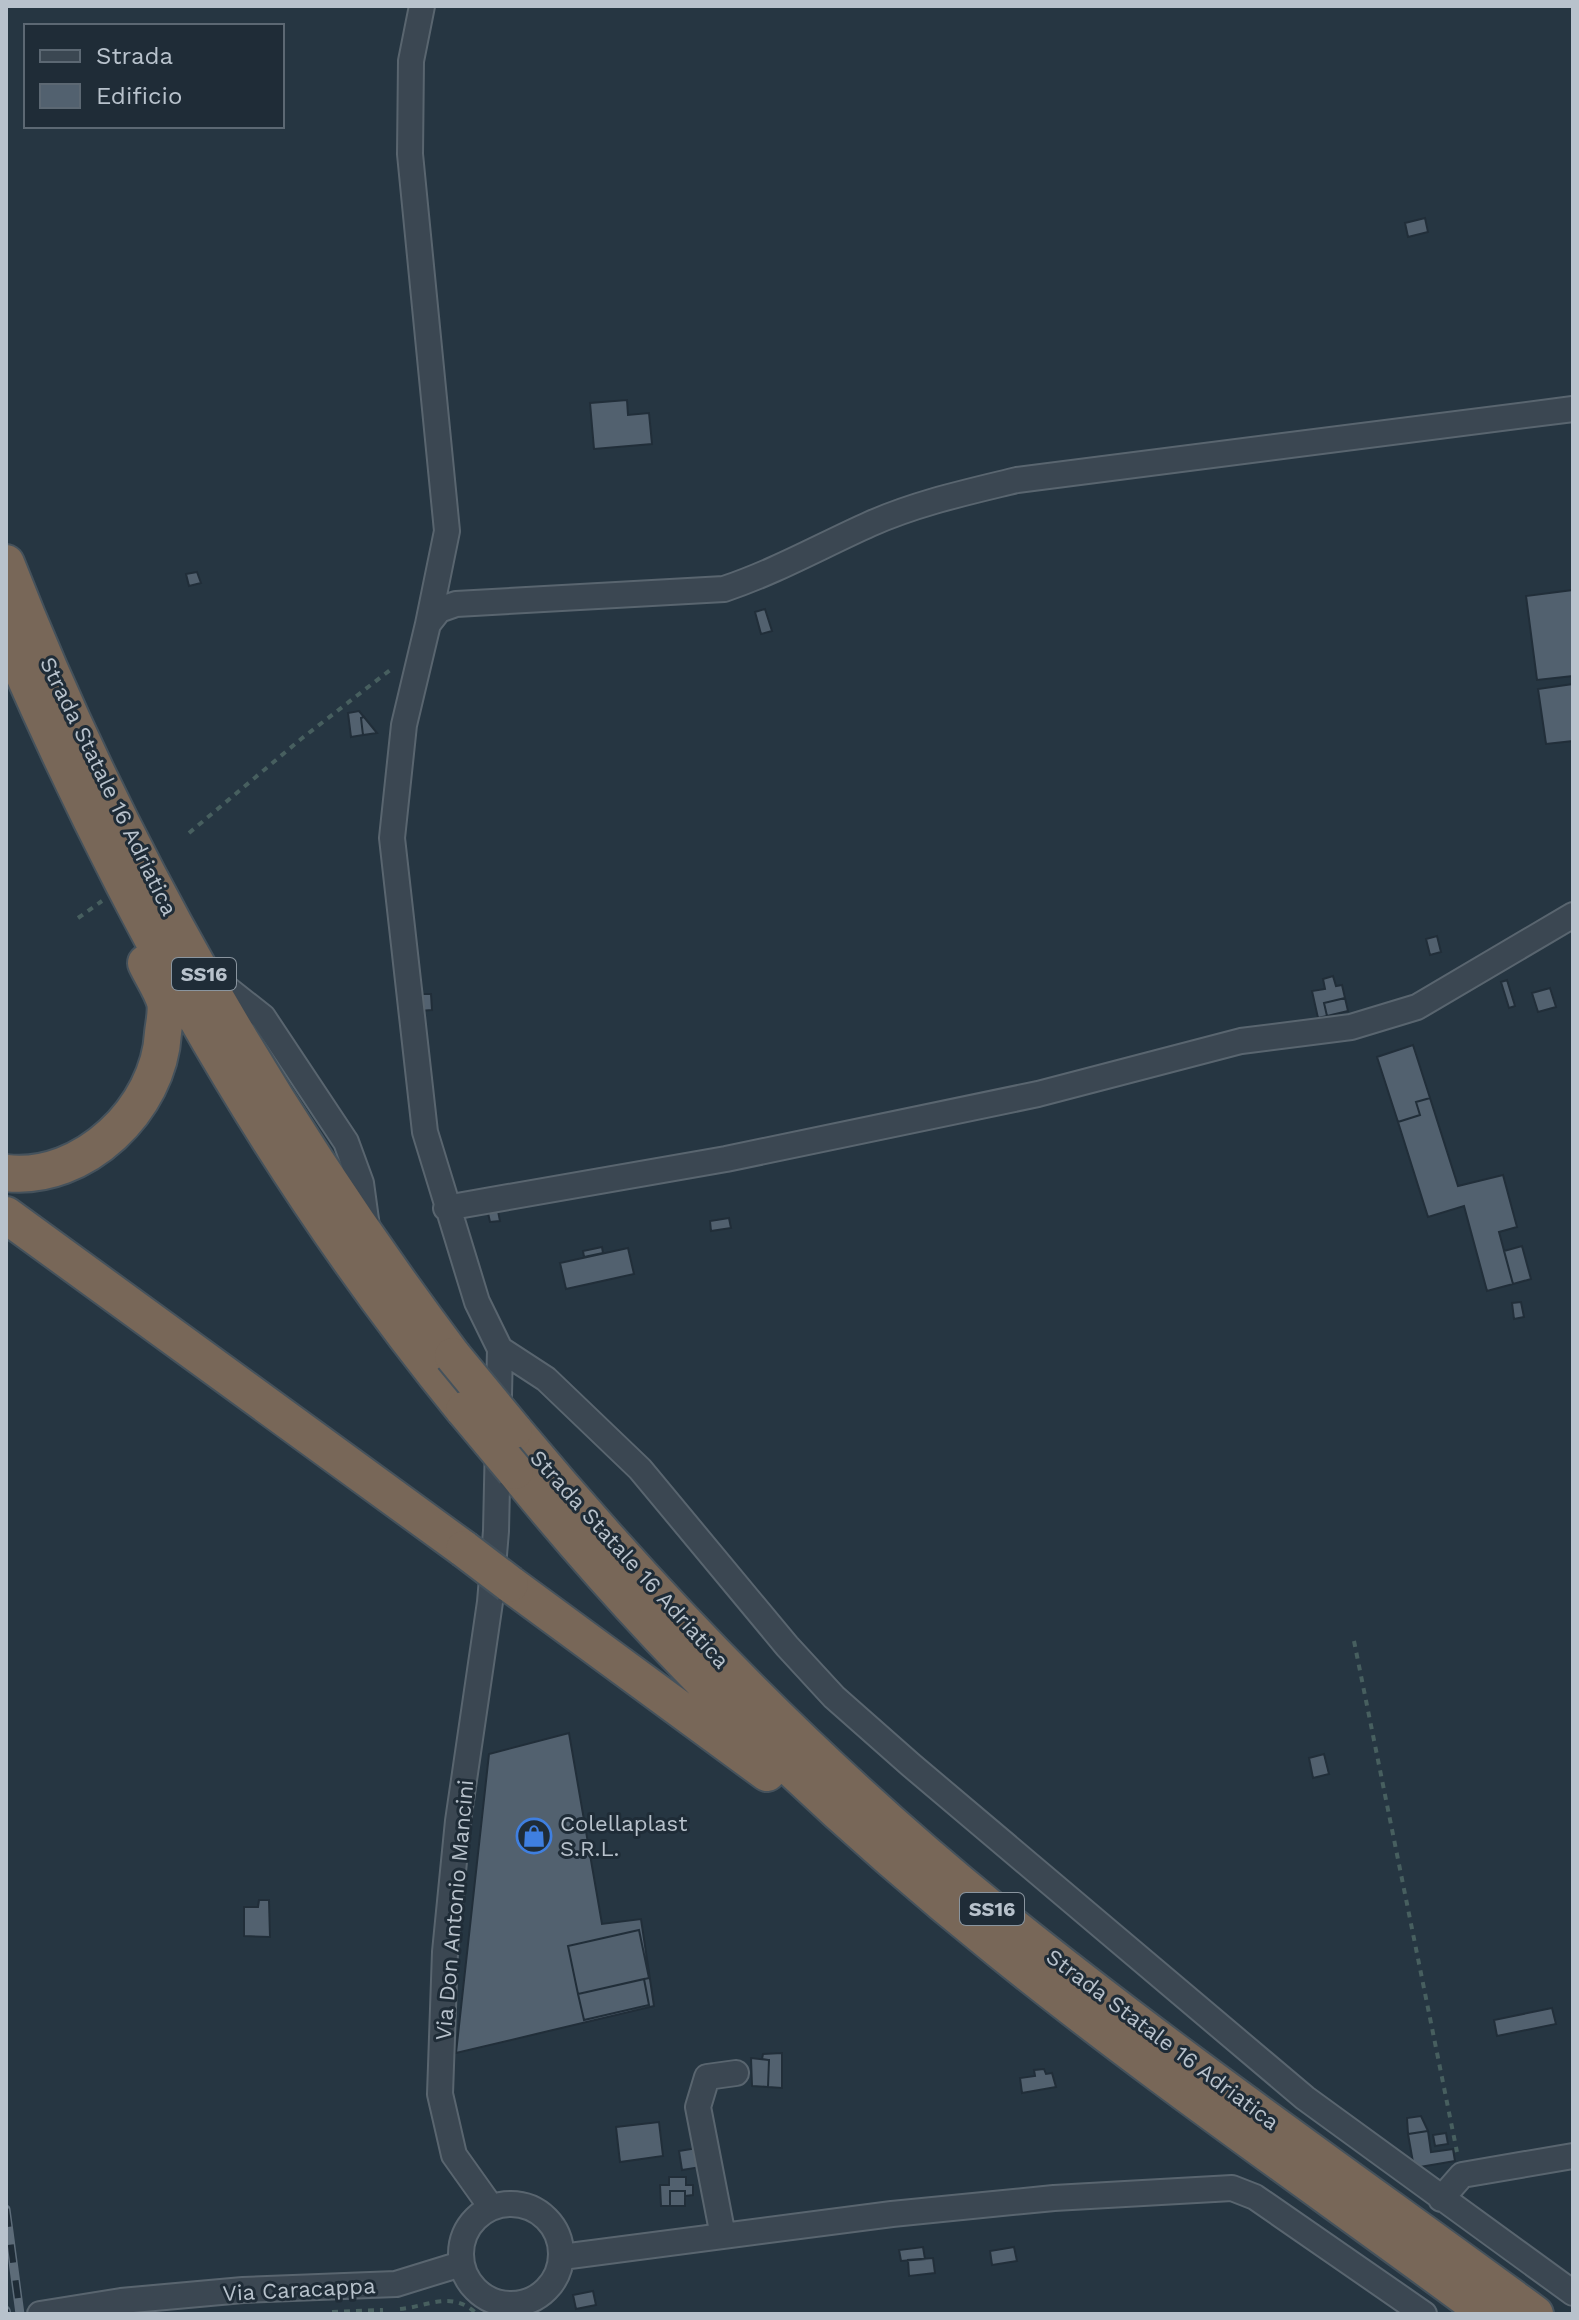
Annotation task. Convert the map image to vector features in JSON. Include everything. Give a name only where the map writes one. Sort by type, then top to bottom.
[{"type":"highway","name":"Strada Statale 16 Adriatica","points":[[6,563],[69,714],[138,856],[255,1064],[368,1238],[453,1356],[514,1430],[692,1632],[811,1750],[927,1854],[1079,1978],[1535,2314]]},
{"type":"highway","name":"Strada Statale 16 Adriatica","points":[[6,634],[102,841],[220,1056],[334,1236],[419,1355],[464,1410],[685,1664],[806,1783],[907,1872],[1065,2000],[1488,2314]]},
{"type":"highway","points":[[6,649],[28,731],[165,1003],[162,1053],[141,1100],[108,1140],[59,1168],[6,1173]]},
{"type":"highway","points":[[6,1215],[464,1549],[500,1593],[907,1872]]},
{"type":"street","points":[[422,6],[411,61],[410,154],[447,531],[404,725],[392,838],[425,1132],[477,1302],[500,1349],[546,1379],[640,1469],[834,1697],[1076,1907],[1294,2090],[1573,2293]]},
{"type":"street","points":[[425,635],[439,610],[456,604],[724,589],[761,577],[913,508],[1017,480],[1573,409]]},
{"type":"street","points":[[446,1208],[726,1159],[1007,1101],[1241,1041],[1351,1027],[1417,1007],[1573,915]]},
{"type":"street","name":"Via Don Antonio Mancini","points":[[491,2207],[454,2155],[440,2094],[445,1952],[458,1821],[500,1593],[496,1531],[500,1349]]},
{"type":"street","points":[[723,2236],[698,2107],[707,2077],[736,2073]]},
{"type":"street","points":[[1441,2199],[1462,2175],[1573,2156]]},
{"type":"street","points":[[562,2257],[1039,2199],[1232,2188],[1255,2197],[1424,2314]]},
{"type":"street","points":[[508,2203],[540,2213],[560,2240],[562,2257],[558,2273],[544,2293],[504,2309],[477,2291],[461,2264],[461,2247],[466,2230],[477,2216],[491,2207],[508,2203]]},
{"type":"street","name":"Via Caracappa","points":[[40,2314],[121,2301],[243,2290],[396,2284],[461,2264]]},
{"type":"path","points":[[189,833],[425,635]]},
{"type":"path","points":[[78,918],[107,897]]},
{"type":"path","points":[[1354,1641],[1462,2175]]},
{"type":"building","points":[[1425,218],[1428,232],[1408,237],[1405,223]]},
{"type":"building","points":[[627,400],[628,415],[649,413],[652,444],[594,449],[590,403]]},
{"type":"building","points":[[197,572],[201,583],[189,586],[186,574]]},
{"type":"building","points":[[1573,590],[1573,676],[1537,680],[1526,596]]},
{"type":"building","points":[[765,609],[772,631],[761,634],[755,612]]},
{"type":"building","points":[[1573,684],[1573,741],[1546,744],[1538,689]]},
{"type":"building","points":[[359,711],[364,717],[361,718],[363,735],[351,737],[348,713]]},
{"type":"building","points":[[364,717],[377,733],[363,735],[361,718]]},
{"type":"building","points":[[1437,936],[1441,952],[1430,955],[1426,939]]},
{"type":"building","points":[[1333,976],[1336,986],[1342,985],[1345,998],[1324,1003],[1327,1016],[1318,1018],[1312,991],[1325,989],[1323,979]]},
{"type":"building","points":[[1507,980],[1515,1006],[1509,1008],[1501,982]]},
{"type":"building","points":[[1550,988],[1556,1007],[1538,1012],[1532,993]]},
{"type":"building","points":[[417,994],[431,994],[432,1010],[419,1011]]},
{"type":"building","points":[[1345,998],[1348,1011],[1327,1016],[1324,1003]]},
{"type":"building","points":[[1413,1045],[1430,1098],[1416,1102],[1420,1115],[1398,1122],[1377,1057]]},
{"type":"building","points":[[1430,1098],[1458,1186],[1503,1175],[1517,1227],[1499,1232],[1513,1284],[1487,1291],[1464,1206],[1428,1217],[1398,1122],[1420,1115],[1416,1102]]},
{"type":"building","points":[[498,1211],[500,1221],[490,1222],[488,1213]]},
{"type":"building","points":[[729,1218],[731,1228],[711,1231],[710,1221]]},
{"type":"building","points":[[1522,1246],[1531,1279],[1513,1284],[1504,1251]]},
{"type":"building","points":[[602,1247],[603,1253],[584,1257],[583,1251]]},
{"type":"building","points":[[628,1248],[634,1274],[566,1289],[560,1263]]},
{"type":"building","points":[[1521,1302],[1524,1317],[1514,1319],[1512,1303]]},
{"type":"building","name":"Colellaplast S.R.L.","points":[[569,1733],[602,1924],[641,1919],[654,2006],[456,2053],[489,1754]]},
{"type":"building","points":[[1324,1754],[1329,1774],[1313,1778],[1309,1758]]},
{"type":"building","points":[[259,1900],[269,1900],[270,1937],[244,1936],[244,1907],[258,1907]]},
{"type":"building","points":[[639,1930],[649,1978],[578,1994],[568,1946]]},
{"type":"building","points":[[644,1979],[649,2005],[584,2020],[578,1994]]},
{"type":"building","points":[[1552,2008],[1556,2024],[1497,2036],[1494,2020]]},
{"type":"building","points":[[782,2053],[782,2088],[768,2087],[769,2060],[762,2059],[763,2054]]},
{"type":"building","points":[[751,2058],[769,2060],[768,2087],[752,2086]]},
{"type":"building","points":[[1044,2069],[1046,2074],[1052,2073],[1056,2087],[1022,2093],[1020,2078],[1035,2076],[1034,2070]]},
{"type":"building","points":[[1421,2116],[1428,2131],[1408,2134],[1407,2118]]},
{"type":"building","points":[[659,2122],[663,2156],[620,2162],[616,2127]]},
{"type":"building","points":[[1428,2131],[1431,2152],[1453,2149],[1455,2161],[1414,2168],[1408,2134]]},
{"type":"building","points":[[1446,2133],[1448,2144],[1435,2146],[1433,2135]]},
{"type":"building","points":[[697,2148],[701,2167],[682,2170],[679,2151]]},
{"type":"building","points":[[669,2177],[686,2177],[686,2185],[693,2185],[693,2195],[685,2196],[685,2191],[670,2191],[670,2206],[661,2206],[660,2185],[669,2185]]},
{"type":"building","points":[[670,2191],[685,2191],[685,2206],[670,2206]]},
{"type":"building","points":[[923,2247],[925,2259],[901,2261],[899,2250]]},
{"type":"building","points":[[1014,2247],[1017,2261],[992,2265],[990,2251]]},
{"type":"building","points":[[933,2258],[935,2273],[909,2276],[908,2260]]},
{"type":"building","points":[[593,2291],[596,2305],[576,2309],[573,2295]]},
{"type":"railway","points":[[6,2209],[20,2314]]},
{"type":"railway","points":[[6,2310],[7,2314]]},
{"type":"place","name":"Colellaplast S.R.L.","points":[[534,1836]]}]
